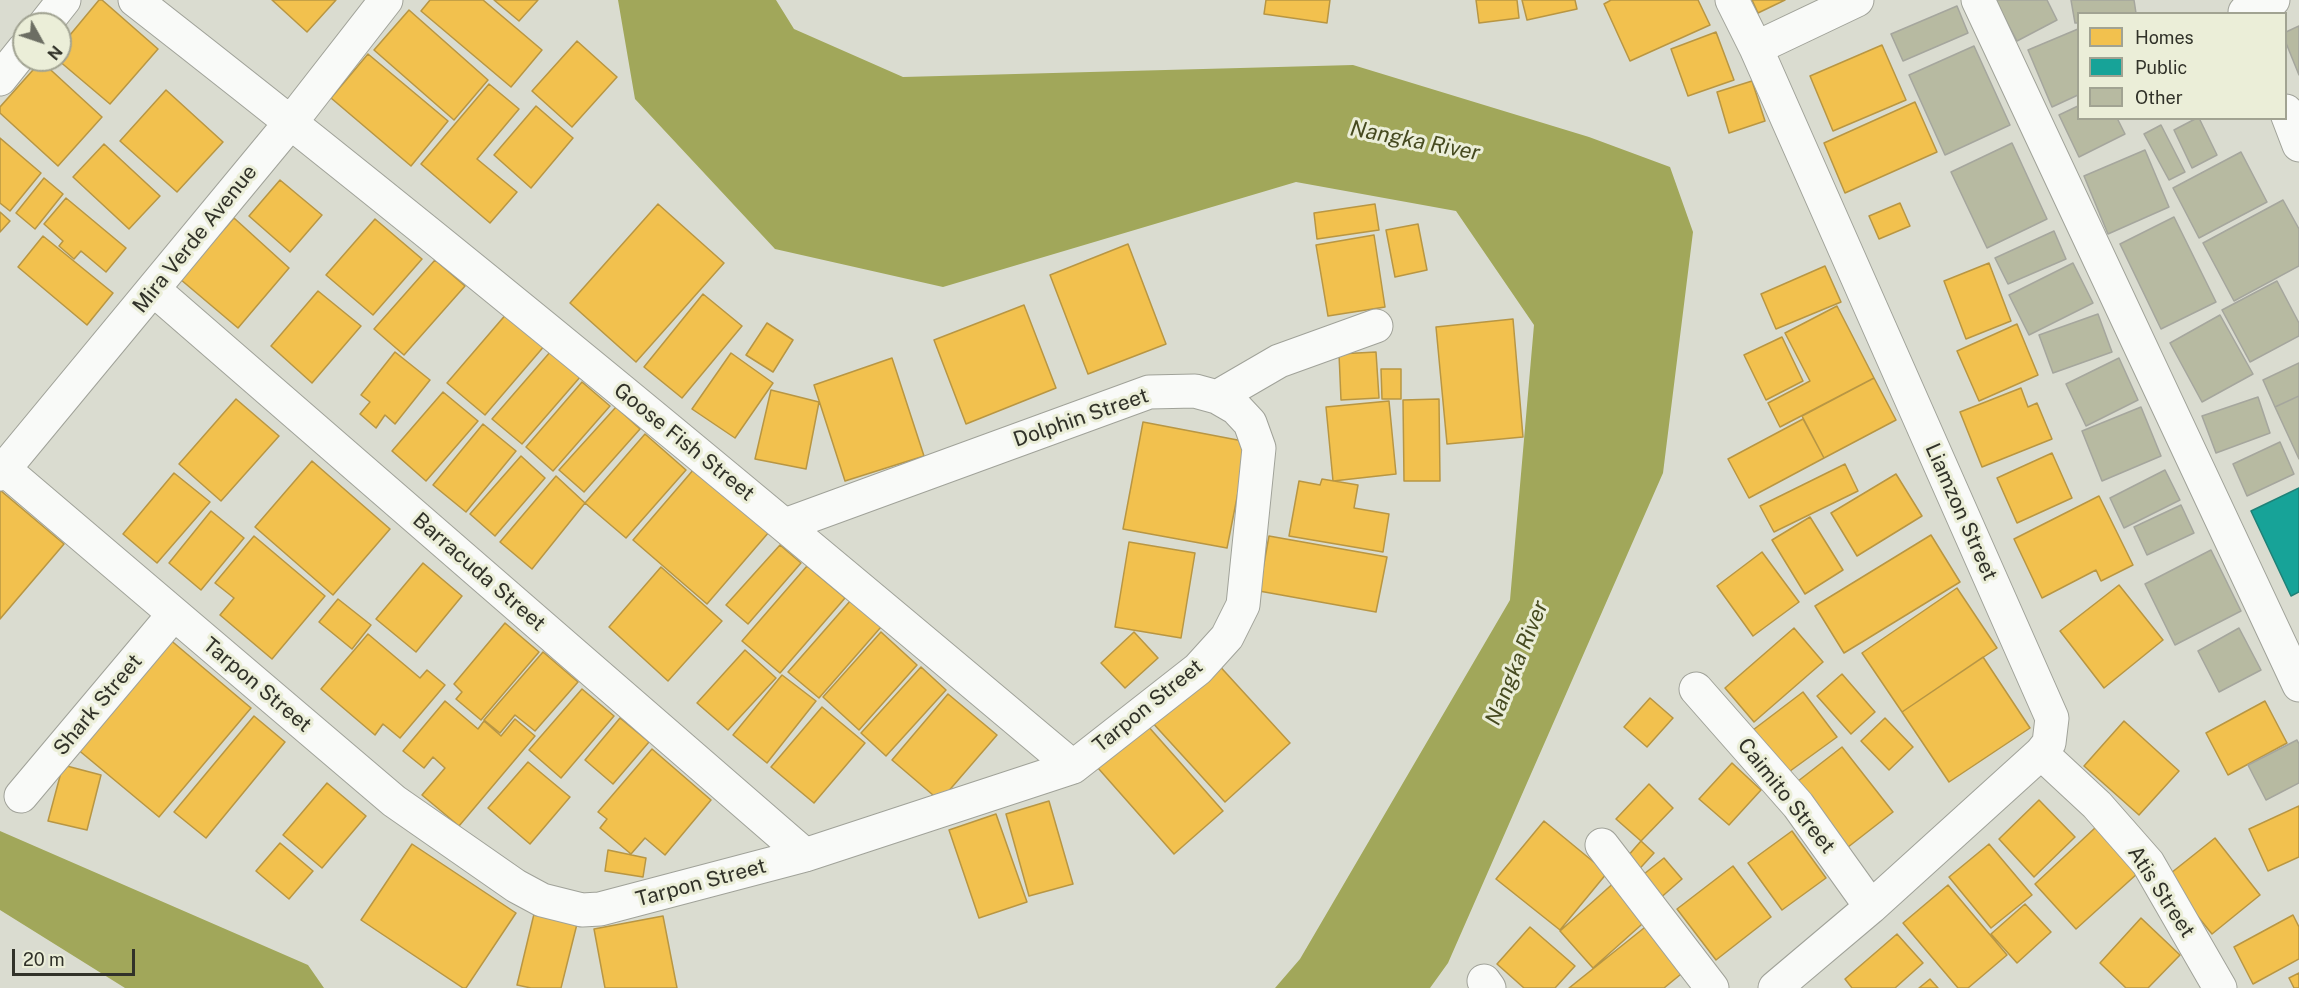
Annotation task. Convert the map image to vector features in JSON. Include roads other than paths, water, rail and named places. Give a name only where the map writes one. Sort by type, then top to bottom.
[{"type":"street","points":[[54,12],[64,0]]},
{"type":"street","name":"Goose Fish Street","points":[[135,0],[291,122],[785,525],[1073,767]]},
{"type":"street","name":"Mira Verde Avenue","points":[[2,472],[291,122],[386,0]]},
{"type":"street","name":"Liamzon Street","points":[[1732,0],[1756,48],[2052,718],[2049,743],[2041,753],[1870,907],[1775,988]]},
{"type":"street","points":[[1756,48],[1857,0]]},
{"type":"street","points":[[1978,0],[2299,686]]},
{"type":"street","points":[[0,79],[12,64]]},
{"type":"street","points":[[2287,114],[2299,145]]},
{"type":"street","name":"Barracuda Street","points":[[153,290],[805,855]]},
{"type":"street","points":[[1217,397],[1279,361],[1376,326]]},
{"type":"street","name":"Dolphin Street","points":[[785,525],[1149,392],[1195,392],[1217,397]]},
{"type":"street","name":"Tarpon Street","points":[[2,472],[174,614],[394,801],[516,886],[542,900],[582,910],[600,909],[805,855],[1073,767],[1198,669],[1227,637],[1243,605],[1259,447],[1250,423],[1236,408],[1217,397]]},
{"type":"street","name":"Shark Street","points":[[21,796],[174,614]]},
{"type":"street","name":"Caimito Street","points":[[1696,689],[1798,805],[1870,907]]},
{"type":"street","name":"Atis Street","points":[[2041,753],[2097,805],[2148,863],[2220,988]]},
{"type":"street","points":[[1602,845],[1712,988]]},
{"type":"water","name":"Nangka River","points":[[618,0],[776,0],[794,29],[903,77],[1353,65],[1589,137],[1670,167],[1693,232],[1663,473],[1448,963],[1430,988],[1275,988],[1300,959],[1510,600],[1534,325],[1456,211],[1296,182],[943,287],[775,249],[635,99]]},
{"type":"water","points":[[0,831],[308,965],[324,988],[125,988],[0,910]]}]
